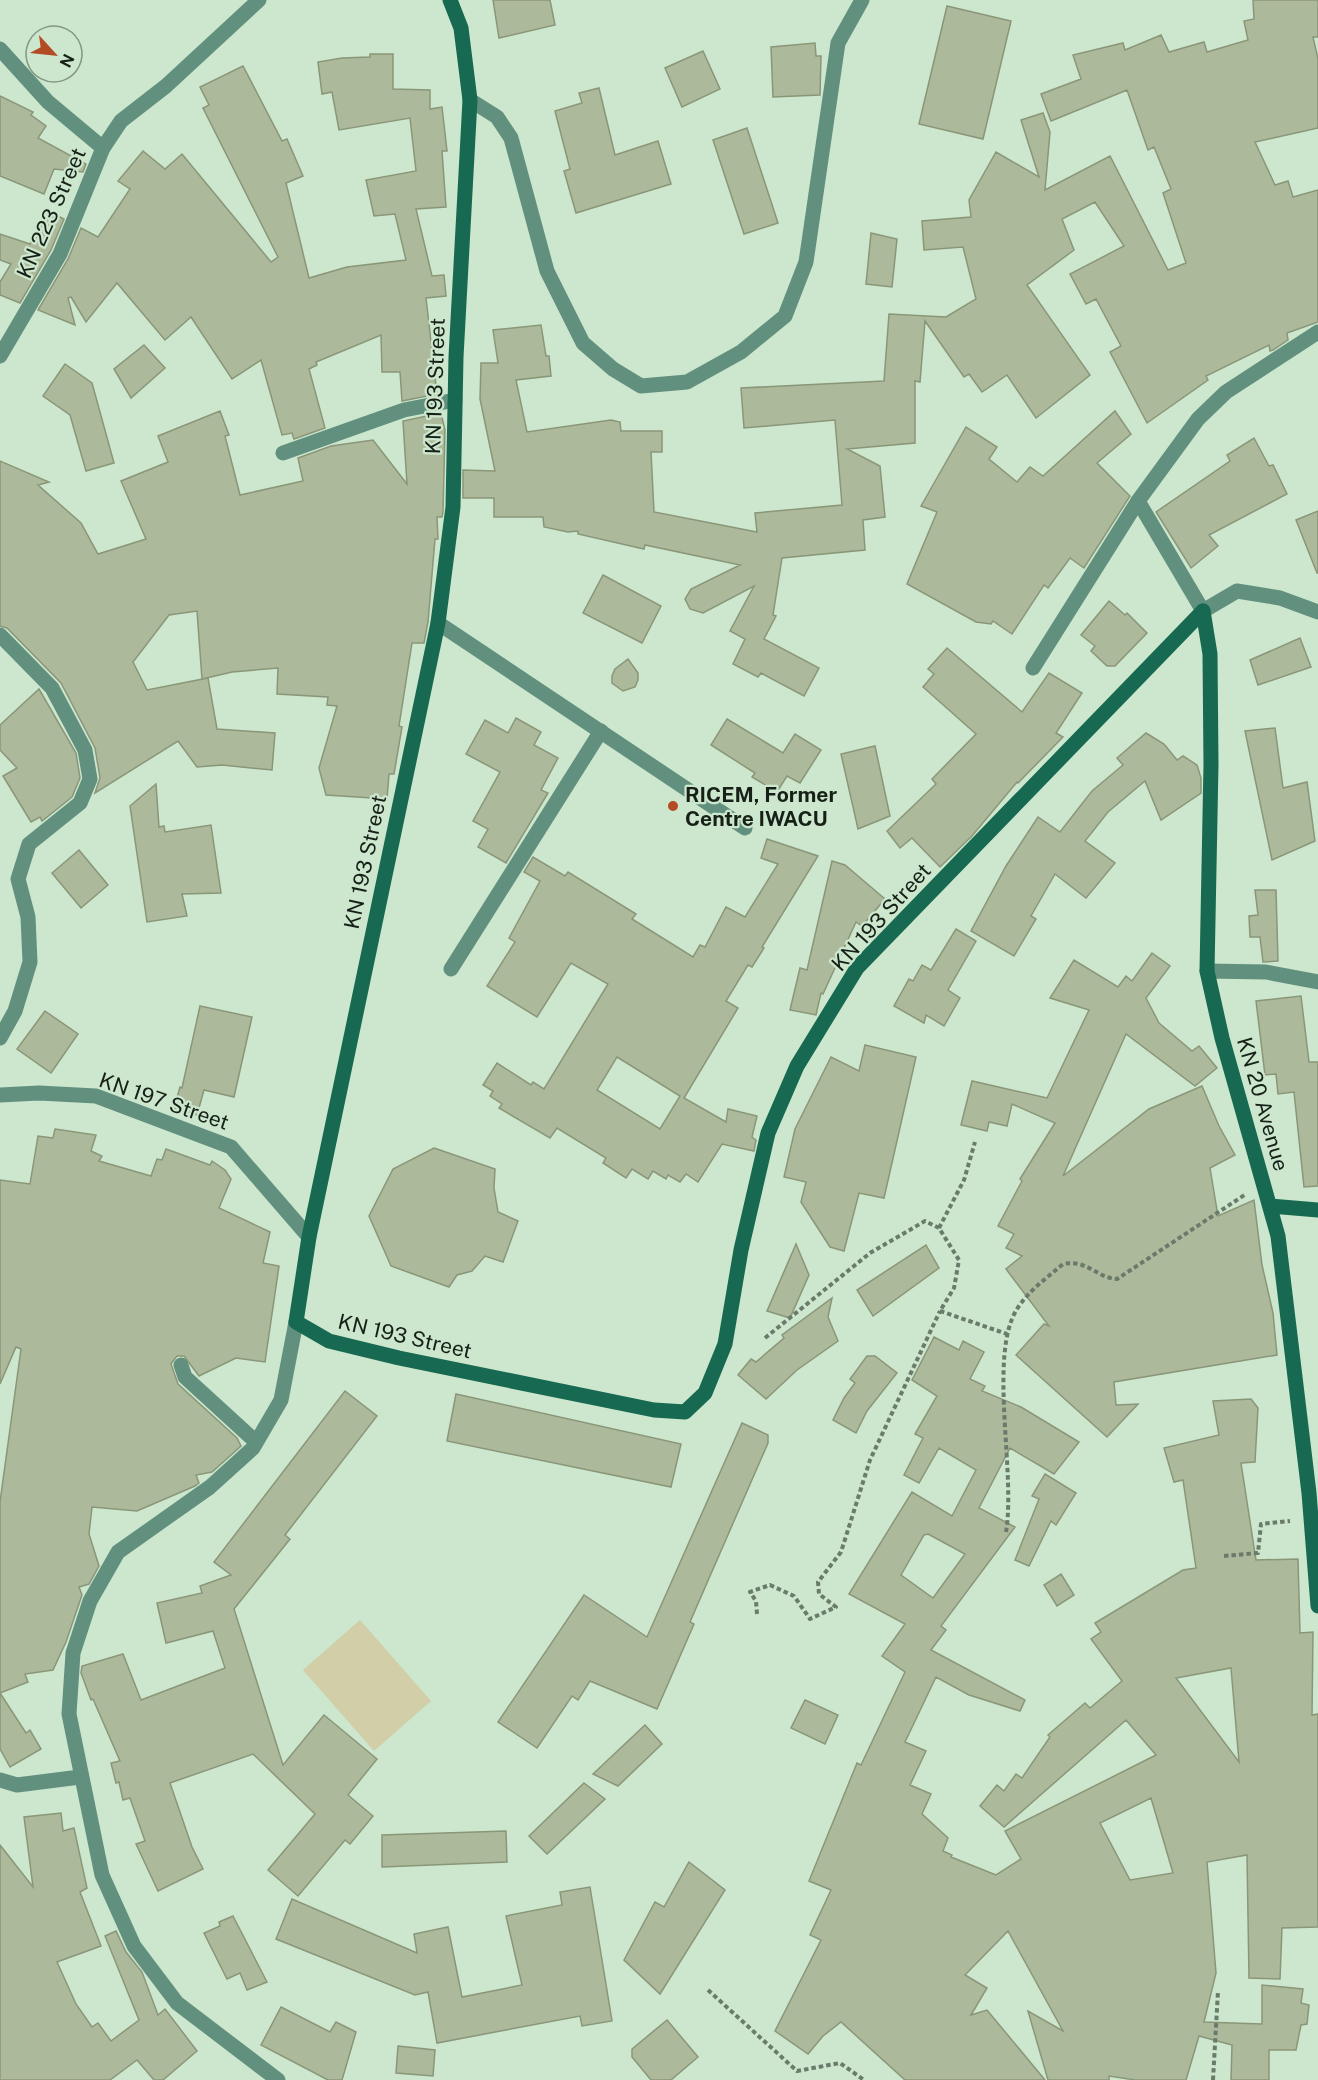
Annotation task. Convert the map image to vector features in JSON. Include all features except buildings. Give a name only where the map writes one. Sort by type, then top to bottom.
[{"type":"street","name":"KN 223 Street","points":[[0,356],[60,254],[103,148],[121,121],[166,86],[259,0]]},
{"type":"street","name":"KN 193 Street","points":[[450,0],[461,28],[470,100],[455,400],[453,507],[438,623],[309,1237],[296,1322],[329,1341],[399,1358],[631,1406],[685,1412],[705,1393],[725,1344],[741,1250],[768,1133],[797,1066],[856,969],[1203,611]]},
{"type":"street","points":[[470,100],[496,117],[511,138],[547,272],[583,343],[613,369],[641,386],[687,382],[741,352],[785,316],[806,262],[838,43],[862,0]]},
{"type":"street","points":[[0,49],[48,102],[103,148]]},
{"type":"street","points":[[1033,668],[1138,501],[1198,419],[1226,392],[1318,332]]},
{"type":"street","points":[[283,453],[404,410],[455,400]]},
{"type":"street","points":[[1138,501],[1203,611],[1237,591],[1280,598],[1318,612]]},
{"type":"street","name":"KN 20 Avenue","points":[[1203,611],[1210,654],[1207,971],[1222,1038],[1278,1236],[1313,1494],[1309,1519],[1318,1606]]},
{"type":"street","points":[[438,623],[745,828]]},
{"type":"street","points":[[0,634],[52,688],[85,750],[90,779],[80,803],[29,844],[18,879],[28,917],[30,962],[15,1011],[0,1038]]},
{"type":"street","points":[[451,969],[601,731]]},
{"type":"street","points":[[1207,971],[1266,972],[1318,982]]},
{"type":"street","name":"KN 197 Street","points":[[0,1095],[96,1096],[231,1147],[309,1237]]},
{"type":"street","points":[[1270,1206],[1318,1210]]},
{"type":"street","points":[[278,2080],[177,2003],[134,1946],[102,1875],[80,1777],[69,1714],[73,1653],[90,1601],[118,1552],[210,1487],[256,1442],[280,1400],[296,1322]]},
{"type":"street","points":[[181,1365],[185,1377],[256,1442]]},
{"type":"street","points":[[0,1780],[17,1785],[80,1777]]},
{"type":"path","points":[[939,1228],[964,1180],[975,1142]]},
{"type":"path","points":[[1006,1532],[1010,1507],[1004,1360],[1007,1334],[1016,1310],[1028,1294],[1063,1264],[1084,1264],[1110,1279],[1117,1279],[1235,1203],[1263,1181]]},
{"type":"path","points":[[758,1614],[756,1601],[750,1592],[770,1585],[794,1596],[810,1619],[836,1608],[819,1594],[818,1582],[841,1552],[870,1460],[940,1311],[954,1288],[959,1260],[939,1228],[925,1221],[870,1253],[765,1338]]},
{"type":"path","points":[[940,1311],[1007,1334]]},
{"type":"path","points":[[1224,1556],[1258,1553],[1261,1524],[1309,1519]]},
{"type":"path","points":[[708,1990],[797,2072],[840,2063],[864,2080]]},
{"type":"path","points":[[1213,2080],[1218,1991]]},
{"type":"shaded area","points":[[360,1620],[431,1701],[374,1751],[303,1670]]},
{"type":"place","name":"RICEM, Former Centre IWACU","points":[[673,806]]}]
